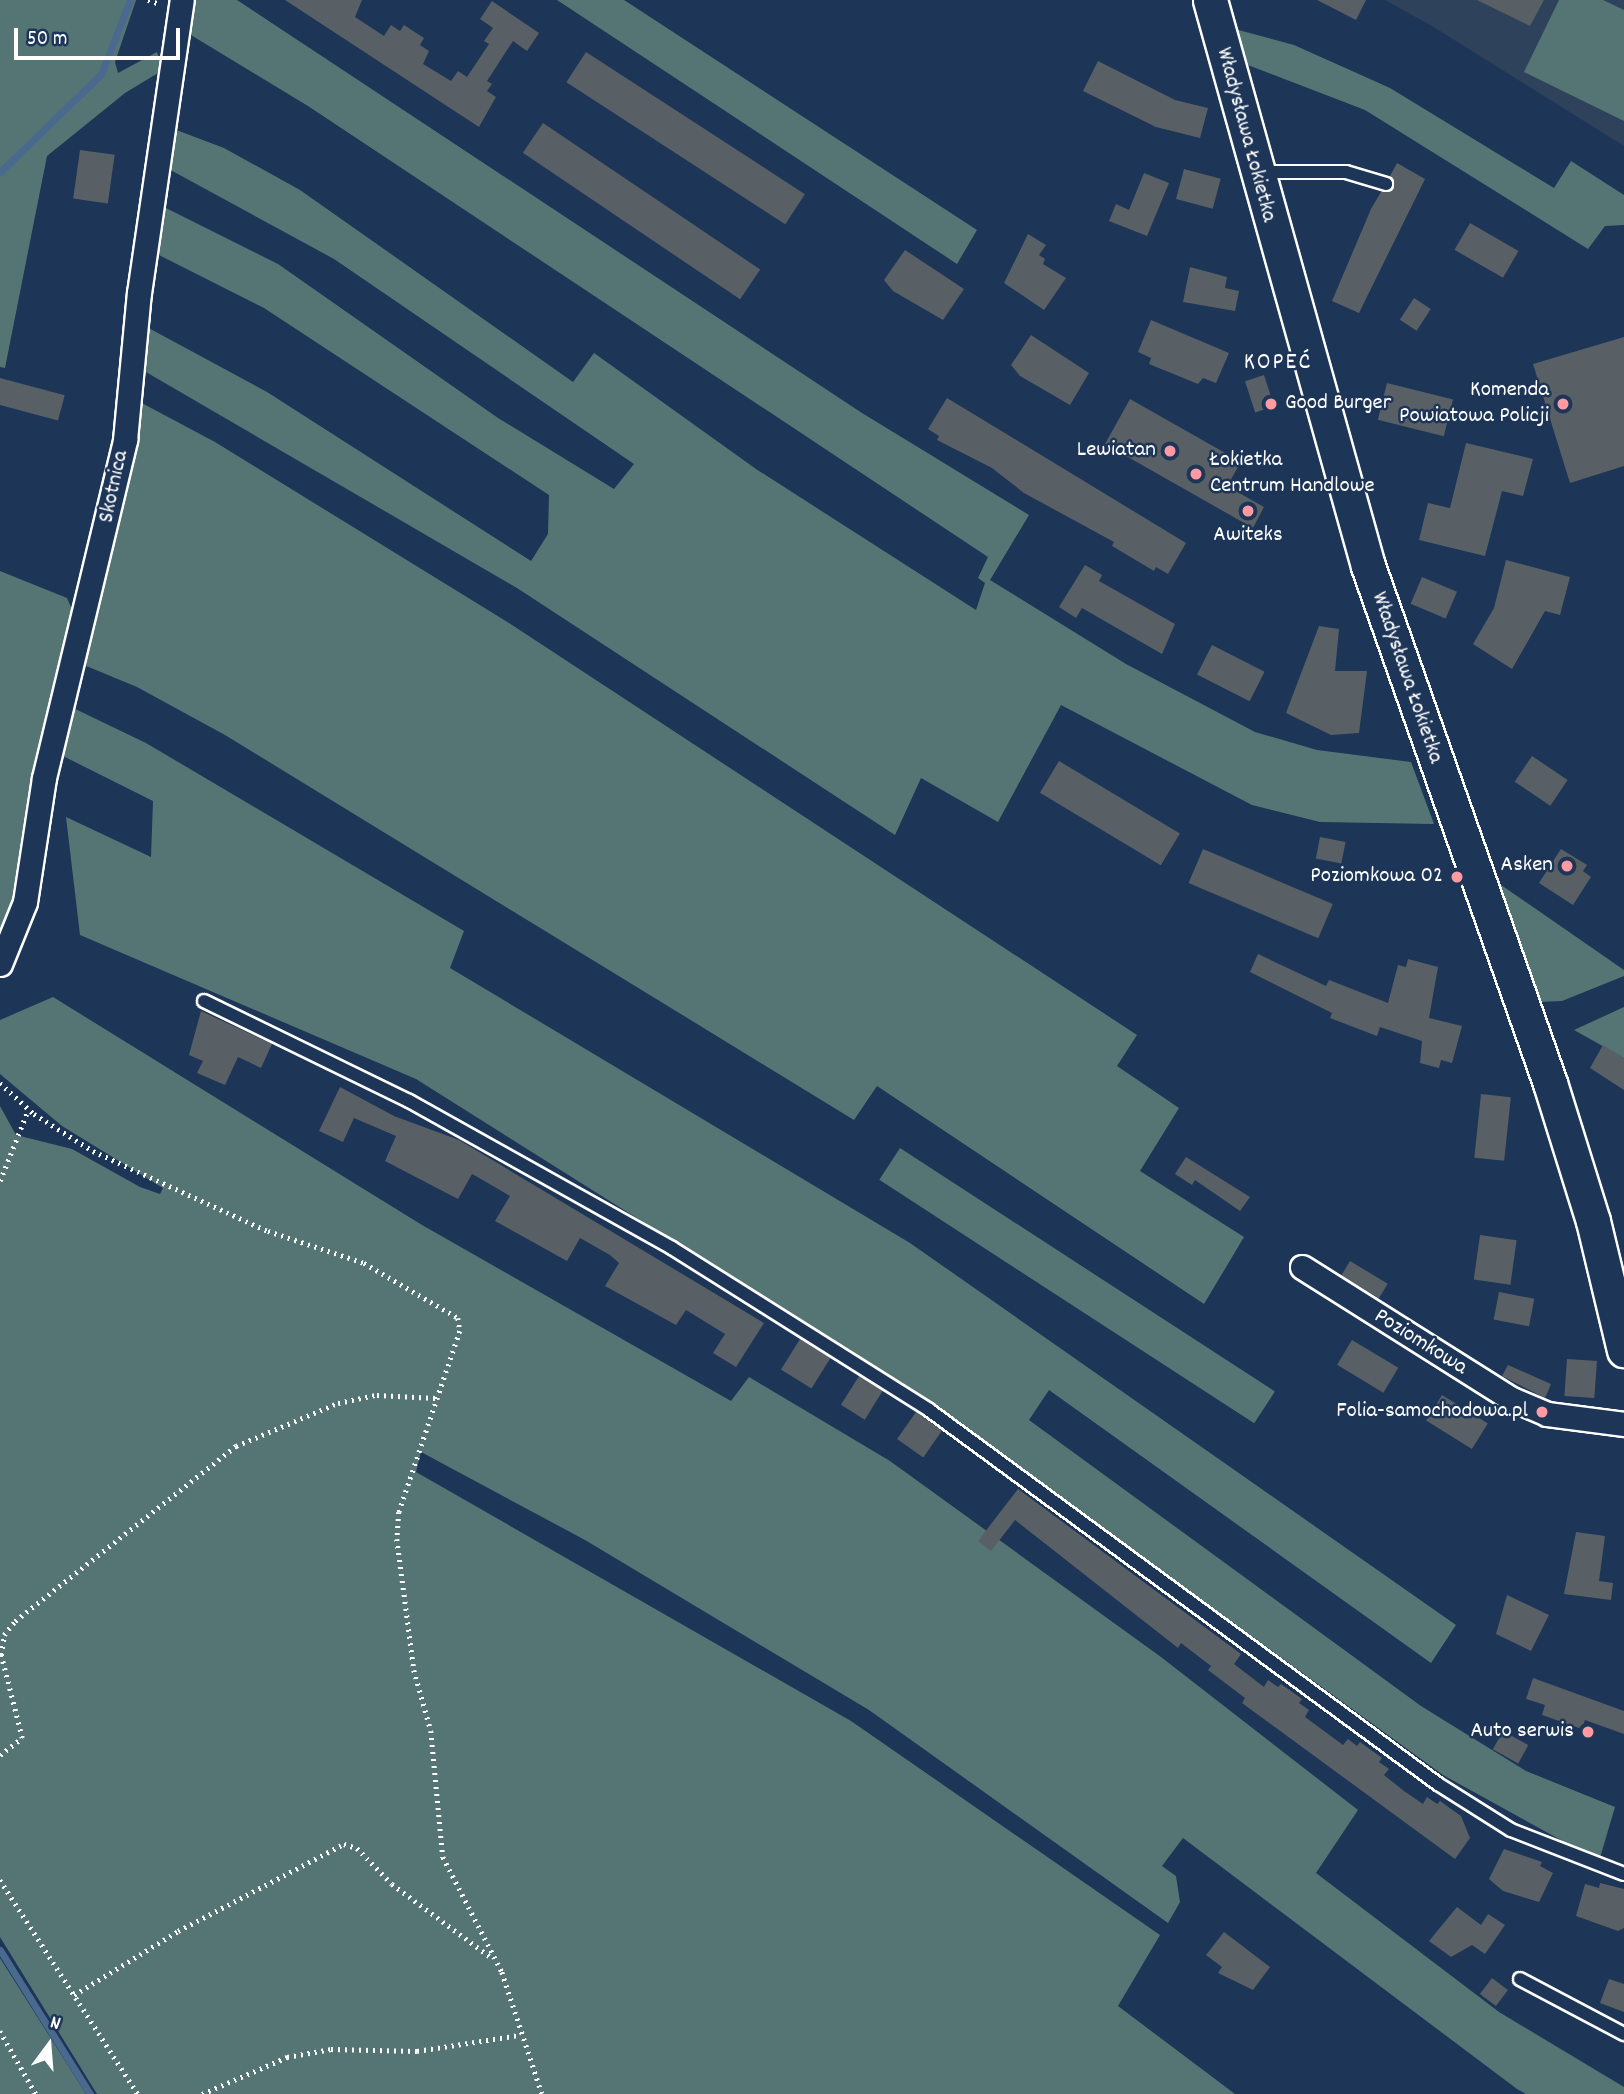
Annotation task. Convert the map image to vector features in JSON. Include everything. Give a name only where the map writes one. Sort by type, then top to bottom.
[{"type":"street","name":"Skotnica","points":[[0,964],[25,902],[44,778],[125,440],[139,293],[182,0]]},
{"type":"street","name":"Władysława Łokietka","points":[[1210,0],[1255,172],[1368,566],[1554,1095],[1624,1350]]},
{"type":"street","name":"Poziomkowa","points":[[1302,1267],[1512,1399],[1547,1414],[1624,1424]]},
{"type":"lane","points":[[1255,172],[1346,172],[1386,184]]},
{"type":"lane","points":[[204,1001],[409,1101],[672,1248],[929,1410],[1438,1784],[1511,1830],[1624,1874]]},
{"type":"lane","points":[[1520,1979],[1624,2034]]},
{"type":"path","points":[[0,1083],[29,1110],[93,1151],[154,1181],[204,1198],[292,1240],[363,1263],[445,1307],[458,1318],[460,1331],[399,1512],[397,1539],[414,1670],[431,1731],[434,1812],[443,1857],[511,1996],[519,2035],[542,2094]]},
{"type":"path","points":[[0,1181],[29,1110]]},
{"type":"path","points":[[0,1755],[22,1738],[5,1682],[4,1635],[29,1609],[236,1446],[338,1403],[387,1394],[436,1398]]},
{"type":"path","points":[[74,1995],[178,1931],[344,1844],[356,1848],[392,1884],[493,1959]]},
{"type":"path","points":[[0,1880],[138,2094]]},
{"type":"path","points":[[0,2031],[36,2094]]},
{"type":"path","points":[[202,2094],[287,2057],[331,2049],[417,2051],[519,2035]]},
{"type":"shaded area","points":[[1385,0],[1624,0],[1624,146],[1432,26]]},
{"type":"green space","points":[[0,0],[136,0],[115,62],[118,73],[157,52],[163,70],[125,93],[47,156],[5,368],[0,367]]},
{"type":"green space","points":[[187,0],[237,0],[862,413],[1029,515],[990,580],[1126,664],[1255,732],[1317,750],[1411,762],[1434,824],[1320,822],[1252,805],[1061,705],[998,822],[921,778],[895,835],[517,588],[139,368],[143,325],[267,392],[531,561],[548,534],[549,495],[264,308],[151,251],[160,205],[278,264],[498,418],[614,489],[634,464],[334,259],[165,167],[171,128],[224,148],[300,190],[573,382],[594,353],[756,469],[976,610],[985,583],[978,578],[988,557],[308,106],[181,29]]},
{"type":"green space","points":[[557,0],[624,0],[977,230],[957,264]]},
{"type":"green space","points":[[1559,0],[1603,0],[1624,10],[1624,121],[1524,72]]},
{"type":"green space","points":[[1231,28],[1294,45],[1390,88],[1554,188],[1571,161],[1624,195],[1624,225],[1605,226],[1588,249],[1365,110],[1245,64]]},
{"type":"green space","points":[[138,401],[215,442],[509,623],[1137,1035],[1117,1066],[1179,1108],[1140,1171],[1244,1237],[1204,1304],[877,1086],[854,1120],[225,735],[137,687],[79,663]]},
{"type":"green space","points":[[0,571],[67,598],[76,619],[15,913],[0,945]]},
{"type":"green space","points":[[69,706],[146,743],[464,931],[450,968],[910,1243],[1456,1625],[1431,1663],[1049,1390],[1029,1420],[1421,1706],[1526,1771],[1615,1807],[1599,1861],[1443,1775],[929,1402],[416,1079],[80,935],[66,817],[151,857],[153,801],[57,753]]},
{"type":"green space","points":[[1491,878],[1624,970],[1624,976],[1562,1001],[1538,1002]]},
{"type":"green space","points":[[53,997],[422,1225],[731,1401],[749,1377],[890,1461],[1161,1657],[1358,1810],[1316,1873],[1499,2012],[1624,2087],[1624,2094],[1526,2094],[1517,2089],[1183,1838],[1162,1866],[1176,1876],[1180,1902],[1168,1923],[869,1710],[585,1540],[421,1452],[416,1472],[851,1721],[1160,1935],[1118,2006],[1235,2094],[97,2094],[0,1937],[0,1106],[16,1135],[72,1149],[140,1187],[160,1194],[163,1188],[62,1126],[0,1074],[0,1020]]},
{"type":"green space","points":[[1624,1007],[1624,1058],[1574,1030]]},
{"type":"green space","points":[[900,1148],[1275,1391],[1254,1423],[879,1180]]},
{"type":"green space","points":[[0,1958],[81,2086],[86,2094],[0,2094]]},
{"type":"building","points":[[285,0],[362,0],[355,17],[384,36],[391,25],[400,31],[404,25],[424,38],[420,45],[429,51],[423,64],[451,81],[458,71],[467,77],[489,44],[484,41],[493,28],[480,19],[492,1],[539,33],[527,51],[513,41],[487,81],[492,84],[487,91],[496,97],[479,127]]},
{"type":"building","points":[[1317,0],[1366,0],[1356,20]]},
{"type":"building","points":[[1477,0],[1544,0],[1530,26]]},
{"type":"building","points":[[586,52],[805,194],[785,224],[566,82]]},
{"type":"building","points":[[1098,61],[1175,100],[1208,108],[1200,138],[1156,127],[1083,91]]},
{"type":"building","points":[[543,123],[760,270],[740,299],[523,153]]},
{"type":"building","points":[[80,150],[115,155],[108,203],[73,199]]},
{"type":"building","points":[[1397,163],[1425,179],[1359,313],[1332,301],[1371,209],[1381,192],[1394,187],[1390,176]]},
{"type":"building","points":[[1184,169],[1221,179],[1213,209],[1176,199]]},
{"type":"building","points":[[1144,173],[1169,183],[1147,236],[1109,221],[1116,204],[1129,210]]},
{"type":"building","points":[[1470,223],[1518,251],[1503,278],[1454,250]]},
{"type":"building","points":[[1028,234],[1046,245],[1039,255],[1045,259],[1043,264],[1066,278],[1044,310],[1004,283]]},
{"type":"building","points":[[905,250],[964,289],[943,320],[893,291],[884,280]]},
{"type":"building","points":[[1190,267],[1227,277],[1225,288],[1239,291],[1235,311],[1183,302]]},
{"type":"building","points":[[1414,298],[1431,309],[1417,331],[1400,320]]},
{"type":"building","points":[[1151,320],[1229,353],[1216,383],[1203,378],[1198,384],[1149,364],[1151,358],[1138,352]]},
{"type":"building","points":[[1031,335],[1089,373],[1070,405],[1020,376],[1011,365]]},
{"type":"building","points":[[1624,337],[1624,466],[1570,483],[1533,364]]},
{"type":"building","points":[[1264,375],[1274,406],[1255,413],[1245,381]]},
{"type":"building","points":[[0,378],[65,395],[58,420],[0,405]]},
{"type":"building","points":[[1387,383],[1453,399],[1444,436],[1378,420]]},
{"type":"building","points":[[947,398],[1186,543],[1168,574],[1156,567],[1154,571],[1112,546],[1114,542],[1024,493],[992,468],[937,440],[939,436],[928,429]]},
{"type":"building","name":"Łokietka Centrum Handlowe","points":[[1130,399],[1241,462],[1227,486],[1264,507],[1253,528],[1105,444]]},
{"type":"building","points":[[1466,443],[1533,459],[1523,496],[1502,491],[1485,556],[1419,540],[1428,503],[1450,508]]},
{"type":"building","points":[[1506,560],[1570,577],[1560,615],[1545,611],[1512,669],[1473,644],[1494,608]]},
{"type":"building","points":[[1085,565],[1102,575],[1099,581],[1175,624],[1162,654],[1082,608],[1076,618],[1059,607]]},
{"type":"building","points":[[1422,577],[1457,592],[1446,619],[1411,604]]},
{"type":"building","points":[[1319,626],[1339,629],[1335,671],[1367,671],[1359,733],[1331,735],[1286,713]]},
{"type":"building","points":[[1212,645],[1265,672],[1250,701],[1197,674]]},
{"type":"building","points":[[1532,756],[1568,780],[1550,806],[1515,782]]},
{"type":"building","points":[[1059,761],[1180,834],[1161,865],[1040,793]]},
{"type":"building","points":[[1320,837],[1346,842],[1341,864],[1316,859]]},
{"type":"building","points":[[1203,849],[1333,904],[1318,938],[1189,883]]},
{"type":"building","points":[[1561,849],[1587,865],[1583,871],[1591,877],[1573,905],[1539,883]]},
{"type":"building","points":[[1258,954],[1326,986],[1329,980],[1388,1003],[1398,965],[1406,967],[1408,959],[1438,967],[1429,1018],[1462,1026],[1452,1063],[1441,1060],[1439,1068],[1420,1063],[1422,1041],[1380,1027],[1377,1036],[1330,1018],[1332,1013],[1250,972]]},
{"type":"building","points":[[201,1011],[272,1044],[261,1068],[238,1057],[225,1085],[197,1073],[203,1061],[189,1055]]},
{"type":"building","points":[[1603,1045],[1624,1058],[1624,1090],[1590,1068]]},
{"type":"building","points":[[340,1087],[394,1116],[459,1140],[764,1323],[736,1367],[713,1353],[725,1334],[686,1310],[676,1325],[605,1286],[619,1263],[610,1255],[580,1238],[567,1261],[495,1221],[510,1196],[481,1179],[472,1174],[458,1199],[385,1161],[396,1136],[354,1118],[343,1142],[319,1131]]},
{"type":"building","points":[[1481,1094],[1511,1097],[1504,1161],[1474,1158]]},
{"type":"building","points":[[1186,1157],[1250,1197],[1240,1211],[1195,1180],[1192,1185],[1175,1174]]},
{"type":"building","points":[[1480,1235],[1517,1240],[1510,1285],[1474,1280]]},
{"type":"building","points":[[1350,1261],[1388,1284],[1379,1298],[1341,1276]]},
{"type":"building","points":[[1499,1292],[1534,1299],[1529,1326],[1494,1319]]},
{"type":"building","points":[[800,1339],[831,1358],[811,1389],[781,1370]]},
{"type":"building","points":[[1352,1340],[1398,1368],[1383,1393],[1337,1365]]},
{"type":"building","points":[[1567,1359],[1597,1361],[1594,1398],[1564,1396]]},
{"type":"building","points":[[1508,1365],[1551,1384],[1545,1398],[1502,1376]]},
{"type":"building","points":[[859,1376],[883,1391],[865,1420],[841,1405]]},
{"type":"building","points":[[1442,1395],[1488,1424],[1472,1449],[1426,1420]]},
{"type":"building","points":[[916,1412],[942,1430],[923,1457],[897,1439]]},
{"type":"building","points":[[1018,1489],[1241,1654],[1234,1664],[1264,1687],[1268,1680],[1278,1687],[1281,1684],[1302,1699],[1299,1703],[1309,1710],[1305,1717],[1343,1745],[1348,1739],[1357,1746],[1360,1742],[1382,1758],[1379,1762],[1389,1769],[1384,1775],[1404,1791],[1423,1804],[1427,1797],[1437,1804],[1440,1801],[1461,1816],[1470,1838],[1455,1859],[1242,1703],[1245,1698],[1208,1670],[1211,1666],[1181,1643],[1178,1648],[1015,1520],[991,1551],[978,1541]]},
{"type":"building","points":[[1576,1532],[1605,1536],[1599,1581],[1613,1583],[1611,1600],[1564,1594]]},
{"type":"building","points":[[1507,1595],[1549,1615],[1531,1651],[1496,1634]]},
{"type":"building","points":[[1533,1678],[1624,1711],[1624,1734],[1585,1720],[1582,1729],[1542,1715],[1545,1705],[1526,1699]]},
{"type":"building","points":[[1503,1731],[1528,1745],[1518,1763],[1493,1749]]},
{"type":"building","points":[[1504,1849],[1542,1862],[1540,1866],[1553,1873],[1539,1902],[1503,1891],[1489,1879]]},
{"type":"building","points":[[1600,1883],[1624,1889],[1624,1928],[1618,1931],[1576,1916],[1585,1884],[1599,1888]]},
{"type":"building","points":[[1457,1907],[1481,1925],[1488,1914],[1505,1925],[1485,1954],[1472,1945],[1451,1957],[1429,1941]]},
{"type":"building","points":[[1224,1932],[1270,1967],[1253,1990],[1218,1973],[1222,1967],[1206,1955]]},
{"type":"building","points":[[1492,1978],[1508,1990],[1496,2006],[1480,1994]]},
{"type":"building","points":[[1609,1979],[1624,1984],[1624,2012],[1600,2003]]},
{"type":"waterway","points":[[0,172],[101,74],[130,0]]},
{"type":"waterway","points":[[0,1950],[90,2094]]},
{"type":"place","name":"Good Burger","points":[[1271,404]]},
{"type":"place","name":"Komenda Powiatowa Policji","points":[[1563,404]]},
{"type":"place","name":"Lewiatan","points":[[1170,451]]},
{"type":"place","name":"Łokietka Centrum Handlowe","points":[[1196,474]]},
{"type":"place","name":"Awiteks","points":[[1248,511]]},
{"type":"place","name":"Asken","points":[[1567,866]]},
{"type":"place","name":"Poziomkowa 02","points":[[1457,877]]},
{"type":"place","name":"Folia-samochodowa.pl","points":[[1542,1412]]},
{"type":"place","name":"Auto serwis","points":[[1588,1732]]},
{"type":"district","name":"KOPEĆ","points":[[1278,364]]}]
